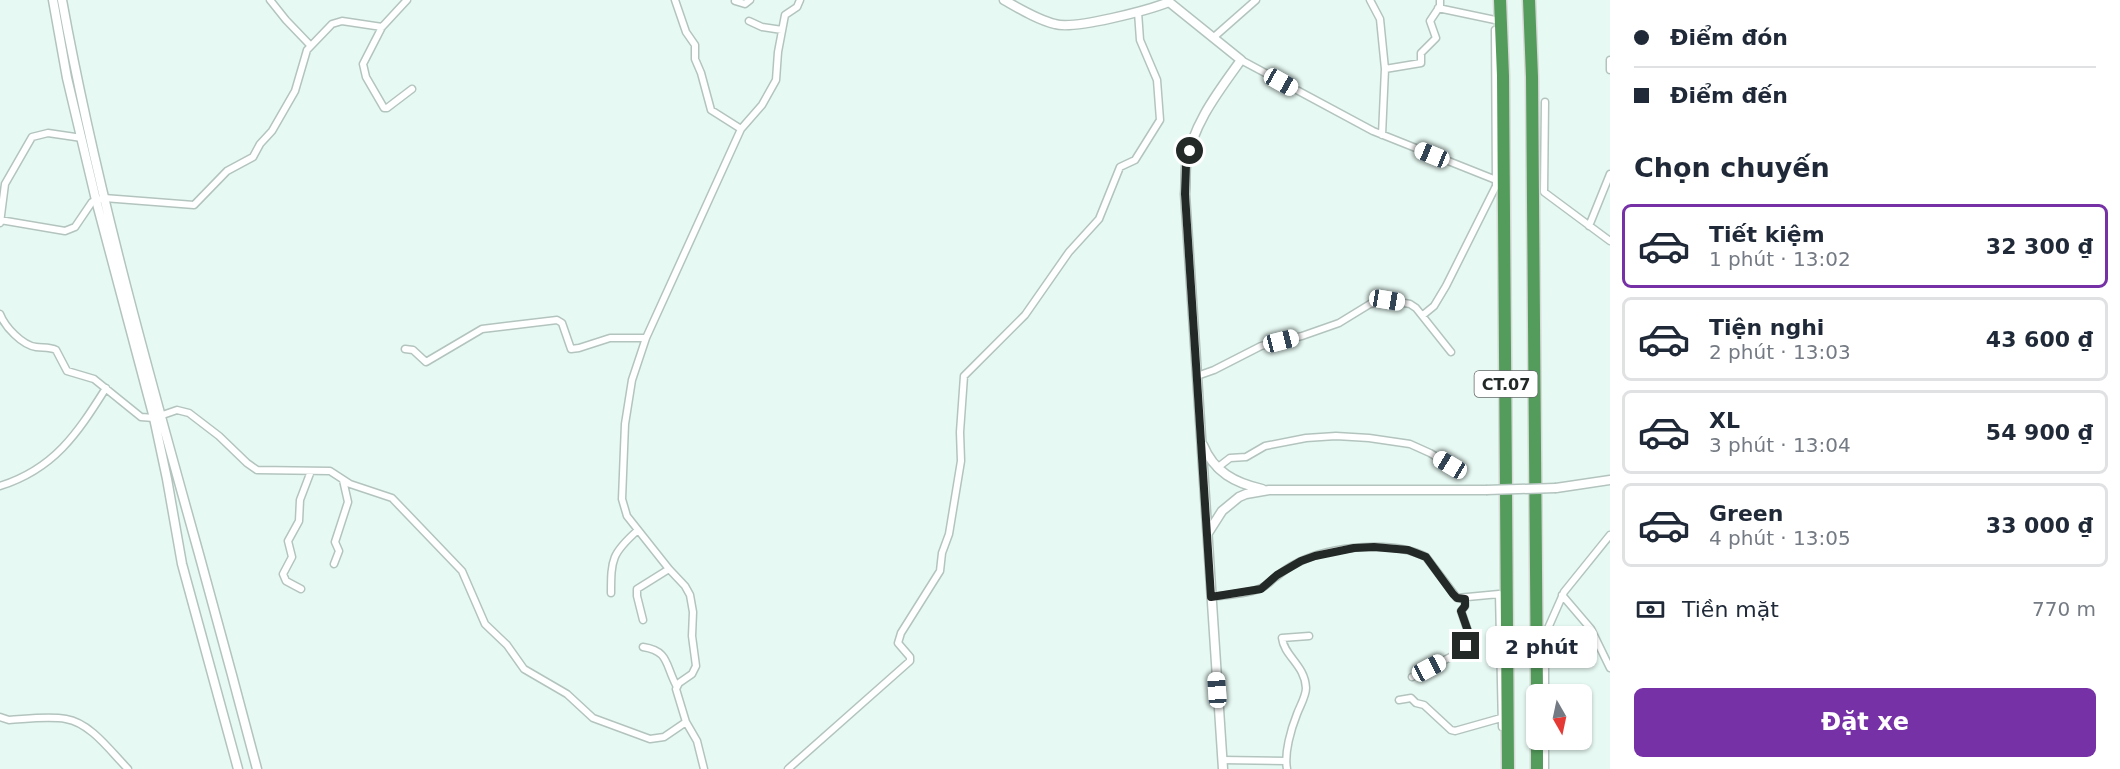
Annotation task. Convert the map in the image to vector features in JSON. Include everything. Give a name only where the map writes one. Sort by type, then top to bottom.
[{"type":"highway","name":"CT.07","points":[[1500,0],[1503,99],[1508,769]]},
{"type":"highway","name":"CT.07","points":[[1529,0],[1533,100],[1537,684]]},
{"type":"highway","points":[[1537,750],[1537,769]]},
{"type":"street","points":[[54,0],[67,78],[82,138],[157,417],[201,558],[257,769]]},
{"type":"street","points":[[62,0],[100,199]]},
{"type":"street","points":[[270,0],[285,20],[310,45]]},
{"type":"street","points":[[407,0],[382,27],[364,58],[363,64],[366,77],[384,108],[412,89]]},
{"type":"street","points":[[675,0],[686,32],[695,45],[695,59],[711,110],[741,129]]},
{"type":"street","points":[[735,1],[745,4],[750,0]]},
{"type":"street","points":[[676,685],[695,671],[692,636],[693,612],[688,590],[627,516],[623,506],[625,424],[631,387],[646,338],[741,129],[762,105],[774,84],[785,15],[794,10],[799,0]]},
{"type":"street","points":[[1004,0],[1051,23],[1066,26],[1138,12],[1168,1],[1241,60],[1382,135],[1496,180]]},
{"type":"street","points":[[1214,37],[1256,0]]},
{"type":"street","points":[[1371,0],[1380,19],[1385,69],[1382,135]]},
{"type":"street","points":[[1423,315],[1434,306],[1446,286],[1496,186],[1494,0]]},
{"type":"street","points":[[1385,69],[1421,63],[1421,53],[1436,40],[1430,21],[1439,4],[1495,20]]},
{"type":"street","points":[[788,769],[910,661],[910,657],[898,643],[901,633],[940,571],[942,553],[949,534],[961,460],[960,432],[964,376],[1025,315],[1069,252],[1099,219],[1120,167],[1135,160],[1160,120],[1157,80],[1140,40],[1138,12]]},
{"type":"street","points":[[749,21],[762,27],[782,30]]},
{"type":"street","points":[[82,138],[48,133],[34,136],[3,184],[0,222],[65,231],[75,227],[92,202],[100,199],[194,205],[227,171],[250,159],[272,131],[295,91],[310,45],[332,24],[337,22],[382,27]]},
{"type":"street","points":[[1241,60],[1208,107],[1194,137],[1186,165],[1185,194],[1223,764],[1286,761]]},
{"type":"street","points":[[1610,60],[1610,70]]},
{"type":"street","points":[[1545,102],[1543,115],[1544,192],[1610,241]]},
{"type":"street","points":[[1589,226],[1610,174]]},
{"type":"street","points":[[1197,376],[1261,346],[1302,336],[1339,323],[1370,304],[1387,300],[1410,304],[1416,308],[1451,352]]},
{"type":"street","points":[[0,314],[5,324],[27,344],[56,350],[67,371],[90,377],[141,417],[157,417],[177,410],[189,413],[257,470],[330,471],[350,484],[387,496],[396,502],[462,571],[485,624],[507,645],[520,665],[567,693],[593,718],[650,739],[664,737],[686,722]]},
{"type":"street","points":[[405,349],[413,350],[426,362],[482,329],[557,320],[562,323],[568,346],[575,349],[610,338],[646,338]]},
{"type":"street","points":[[0,486],[19,480],[57,456],[86,420],[106,388]]},
{"type":"street","points":[[157,417],[182,564],[238,769]]},
{"type":"street","points":[[1217,468],[1230,458],[1242,458],[1265,446],[1306,438],[1336,436],[1410,444],[1459,470]]},
{"type":"street","points":[[1201,439],[1206,452],[1217,468],[1234,481],[1269,490]]},
{"type":"street","points":[[301,589],[286,581],[284,574],[292,557],[288,547],[288,538],[300,518],[299,504],[310,471]]},
{"type":"street","points":[[334,564],[339,551],[335,542],[348,502],[343,480]]},
{"type":"street","points":[[1207,534],[1222,511],[1239,497],[1269,490],[1556,488],[1610,480]]},
{"type":"street","points":[[611,593],[611,572],[615,553],[638,530]]},
{"type":"street","points":[[1545,684],[1544,642],[1562,595],[1610,535]]},
{"type":"street","points":[[1211,597],[1261,589],[1277,575],[1315,556],[1354,548],[1374,547],[1408,550],[1426,557],[1457,598],[1497,594],[1500,596],[1502,769]]},
{"type":"street","points":[[643,620],[637,596],[638,589],[669,569]]},
{"type":"street","points":[[1562,595],[1591,629],[1610,668]]},
{"type":"street","points":[[1412,677],[1464,650],[1470,637],[1461,611],[1465,606],[1465,599]]},
{"type":"street","points":[[1287,769],[1286,761],[1295,718],[1306,692],[1302,670],[1283,644],[1282,638],[1309,636]]},
{"type":"street","points":[[643,647],[655,649],[662,654],[676,685],[679,704],[686,722],[698,741],[704,769]]},
{"type":"street","points":[[1399,700],[1411,698],[1416,703],[1425,705],[1451,730],[1455,731],[1502,717]]},
{"type":"street","points":[[0,717],[9,720],[66,719],[77,723],[87,729],[128,769]]},
{"type":"street","points":[[1545,750],[1545,769]]},
{"type":"route","points":[[1190,151],[1186,165],[1185,194],[1211,597],[1261,589],[1277,575],[1315,556],[1354,548],[1408,550],[1426,557],[1453,594],[1457,598],[1465,599],[1465,606],[1461,611],[1470,637],[1466,646]]}]
